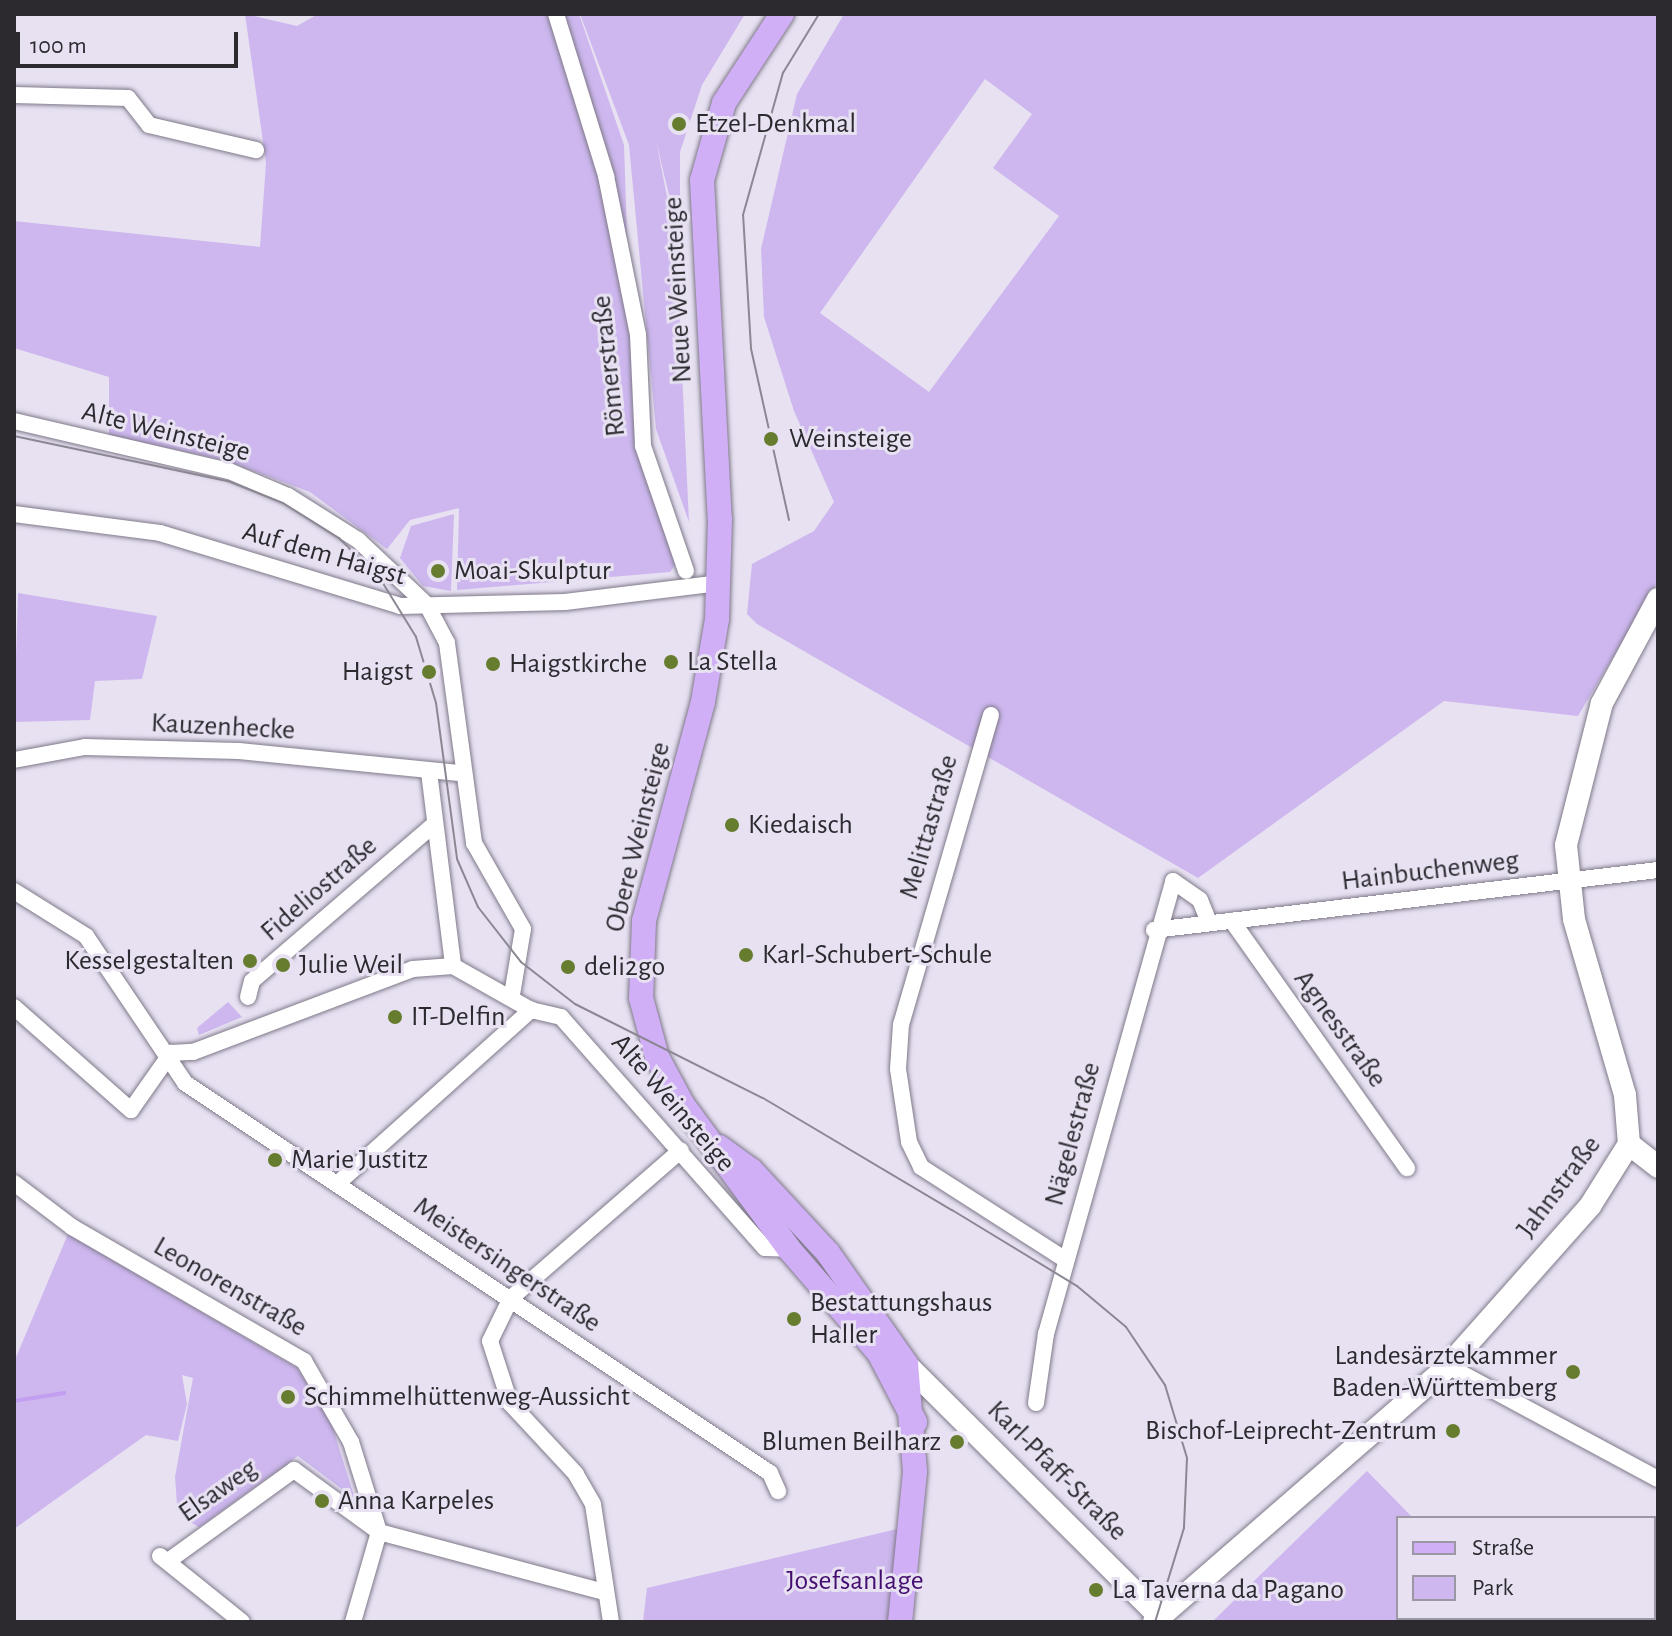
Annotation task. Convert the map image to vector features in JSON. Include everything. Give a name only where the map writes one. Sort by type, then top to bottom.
[{"type":"main road","name":"Neue Weinsteige","points":[[719,583],[702,180],[724,103],[782,14]]},
{"type":"main road","name":"Obere Weinsteige","points":[[719,583],[705,694],[649,894],[639,967],[657,1057],[708,1138],[789,1249],[857,1327],[897,1380],[915,1422]]},
{"type":"main road","name":"Jahnstraße","points":[[1160,1620],[1448,1366],[1590,1206],[1629,1144],[1625,1095],[1567,882],[1570,809],[1590,735],[1657,604]]},
{"type":"main road","name":"Obere Weinsteige","points":[[708,1138],[751,1170],[828,1253],[906,1364],[915,1422],[900,1622]]},
{"type":"main road","points":[[1629,1144],[1658,1167]]},
{"type":"main road","points":[[857,1327],[906,1364]]},
{"type":"main road","name":"Karl-Pfaff-Straße","points":[[906,1364],[1160,1620]]},
{"type":"street","name":"Römerstraße","points":[[556,14],[606,176],[635,321],[643,446],[686,571]]},
{"type":"street","points":[[14,95],[128,98],[149,125],[256,150]]},
{"type":"street","name":"Alte Weinsteige","points":[[14,421],[229,471],[288,496],[358,540],[427,605],[447,643],[459,773],[474,843],[523,929],[512,995]]},
{"type":"street","name":"Auf dem Haigst","points":[[14,514],[160,533],[369,599],[427,605],[565,602],[719,583]]},
{"type":"street","name":"Melittastraße","points":[[991,715],[901,1024],[898,1069],[909,1142],[921,1167],[1066,1260]]},
{"type":"street","name":"Kauzenhecke","points":[[14,760],[85,747],[239,751],[429,772]]},
{"type":"street","points":[[14,1007],[131,1110],[171,1053],[193,1052],[413,969],[453,966],[432,826],[429,772],[459,773]]},
{"type":"street","name":"Fideliostraße","points":[[248,997],[252,981],[432,826]]},
{"type":"street","name":"Hainbuchenweg","points":[[1154,930],[1658,870]]},
{"type":"street","name":"Nägelestraße","points":[[1036,1403],[1066,1260],[1154,930],[1173,881],[1200,900],[1209,922]]},
{"type":"street","name":"Meistersingerstraße","points":[[14,891],[86,936],[171,1053],[185,1083],[770,1473],[778,1491]]},
{"type":"street","name":"Agnesstraße","points":[[1232,921],[1407,1168]]},
{"type":"street","name":"Alte Weinsteige","points":[[453,966],[512,995],[531,1010],[561,1017],[765,1248],[789,1249]]},
{"type":"street","points":[[337,1184],[531,1010]]},
{"type":"street","points":[[611,1622],[604,1592],[604,1544],[587,1489],[498,1382],[490,1341],[511,1298],[681,1150]]},
{"type":"street","name":"Leonorenstraße","points":[[14,1183],[72,1227],[304,1361],[351,1442],[379,1532]]},
{"type":"street","points":[[1448,1366],[1658,1479]]},
{"type":"street","name":"Elsaweg","points":[[242,1622],[166,1557],[294,1470],[379,1532],[604,1592]]},
{"type":"street","points":[[353,1622],[379,1532]]},
{"type":"green space","points":[[245,14],[297,26],[318,14],[579,14],[624,145],[633,418],[682,556],[670,572],[457,590],[459,508],[410,520],[387,549],[310,492],[227,461],[109,435],[109,377],[14,348],[14,221],[260,247],[266,163]]},
{"type":"green space","points":[[580,14],[745,14],[702,85],[680,152],[680,196],[669,195],[656,141],[676,242],[689,522],[656,429],[629,145]]},
{"type":"green space","points":[[844,14],[1658,14],[1658,581],[1578,716],[1444,701],[1198,878],[757,624],[747,614],[752,564],[814,531],[834,502],[794,411],[764,317],[761,249],[797,94]],"holes":[[[985,79],[1032,114],[993,168],[1059,216],[929,392],[820,313]]]},
{"type":"green space","points":[[454,514],[451,591],[423,586],[400,558],[411,526]]},
{"type":"green space","points":[[18,593],[157,616],[142,679],[95,681],[90,720],[14,722]]},
{"type":"green space","points":[[228,1002],[242,1017],[199,1035],[197,1028]]},
{"type":"green space","points":[[68,1234],[297,1368],[330,1419],[355,1499],[298,1456],[199,1527],[188,1521],[177,1504],[175,1477],[193,1378],[182,1375],[187,1404],[178,1441],[146,1435],[14,1529],[14,1362]]},
{"type":"green space","points":[[1367,1471],[1411,1516],[1396,1516],[1396,1620],[1487,1622],[1212,1622]]},
{"type":"green space","name":"Josefsanlage","points":[[910,1526],[888,1622],[643,1622],[647,1588]]},
{"type":"waterway","points":[[14,1401],[64,1393]]},
{"type":"tram line","points":[[789,520],[751,348],[743,215],[783,73],[819,14]]},
{"type":"tram line","points":[[14,436],[228,481],[283,503],[339,538],[381,580],[416,637],[436,703],[457,859],[478,907],[521,962],[575,1004],[763,1098],[952,1210],[1077,1286],[1126,1327],[1165,1385],[1187,1458],[1184,1528],[1155,1622]]},
{"type":"place","name":"Etzel-Denkmal","points":[[679,124]]},
{"type":"place","name":"Weinsteige","points":[[771,439]]},
{"type":"place","name":"Moai-Skulptur","points":[[438,571]]},
{"type":"place","name":"La Stella","points":[[671,662]]},
{"type":"place","name":"Haigstkirche","points":[[493,664]]},
{"type":"place","name":"Haigst","points":[[429,672]]},
{"type":"place","name":"Kiedaisch","points":[[732,825]]},
{"type":"place","name":"Karl-Schubert-Schule","points":[[746,955]]},
{"type":"place","name":"Kesselgestalten","points":[[250,961]]},
{"type":"place","name":"Julie Weil","points":[[283,965]]},
{"type":"place","name":"deli2go","points":[[568,967]]},
{"type":"place","name":"IT-Delfin","points":[[395,1017]]},
{"type":"place","name":"Marie Justitz","points":[[275,1160]]},
{"type":"place","name":"Bestattungshaus Haller","points":[[794,1319]]},
{"type":"place","name":"Landesärztekammer Baden-Württemberg","points":[[1573,1372]]},
{"type":"place","name":"Schimmelhüttenweg-Aussicht","points":[[288,1397]]},
{"type":"place","name":"Bischof-Leiprecht-Zentrum","points":[[1453,1431]]},
{"type":"place","name":"Blumen Beilharz","points":[[957,1442]]},
{"type":"place","name":"Anna Karpeles","points":[[322,1501]]},
{"type":"place","name":"La Taverna da Pagano","points":[[1096,1590]]}]
